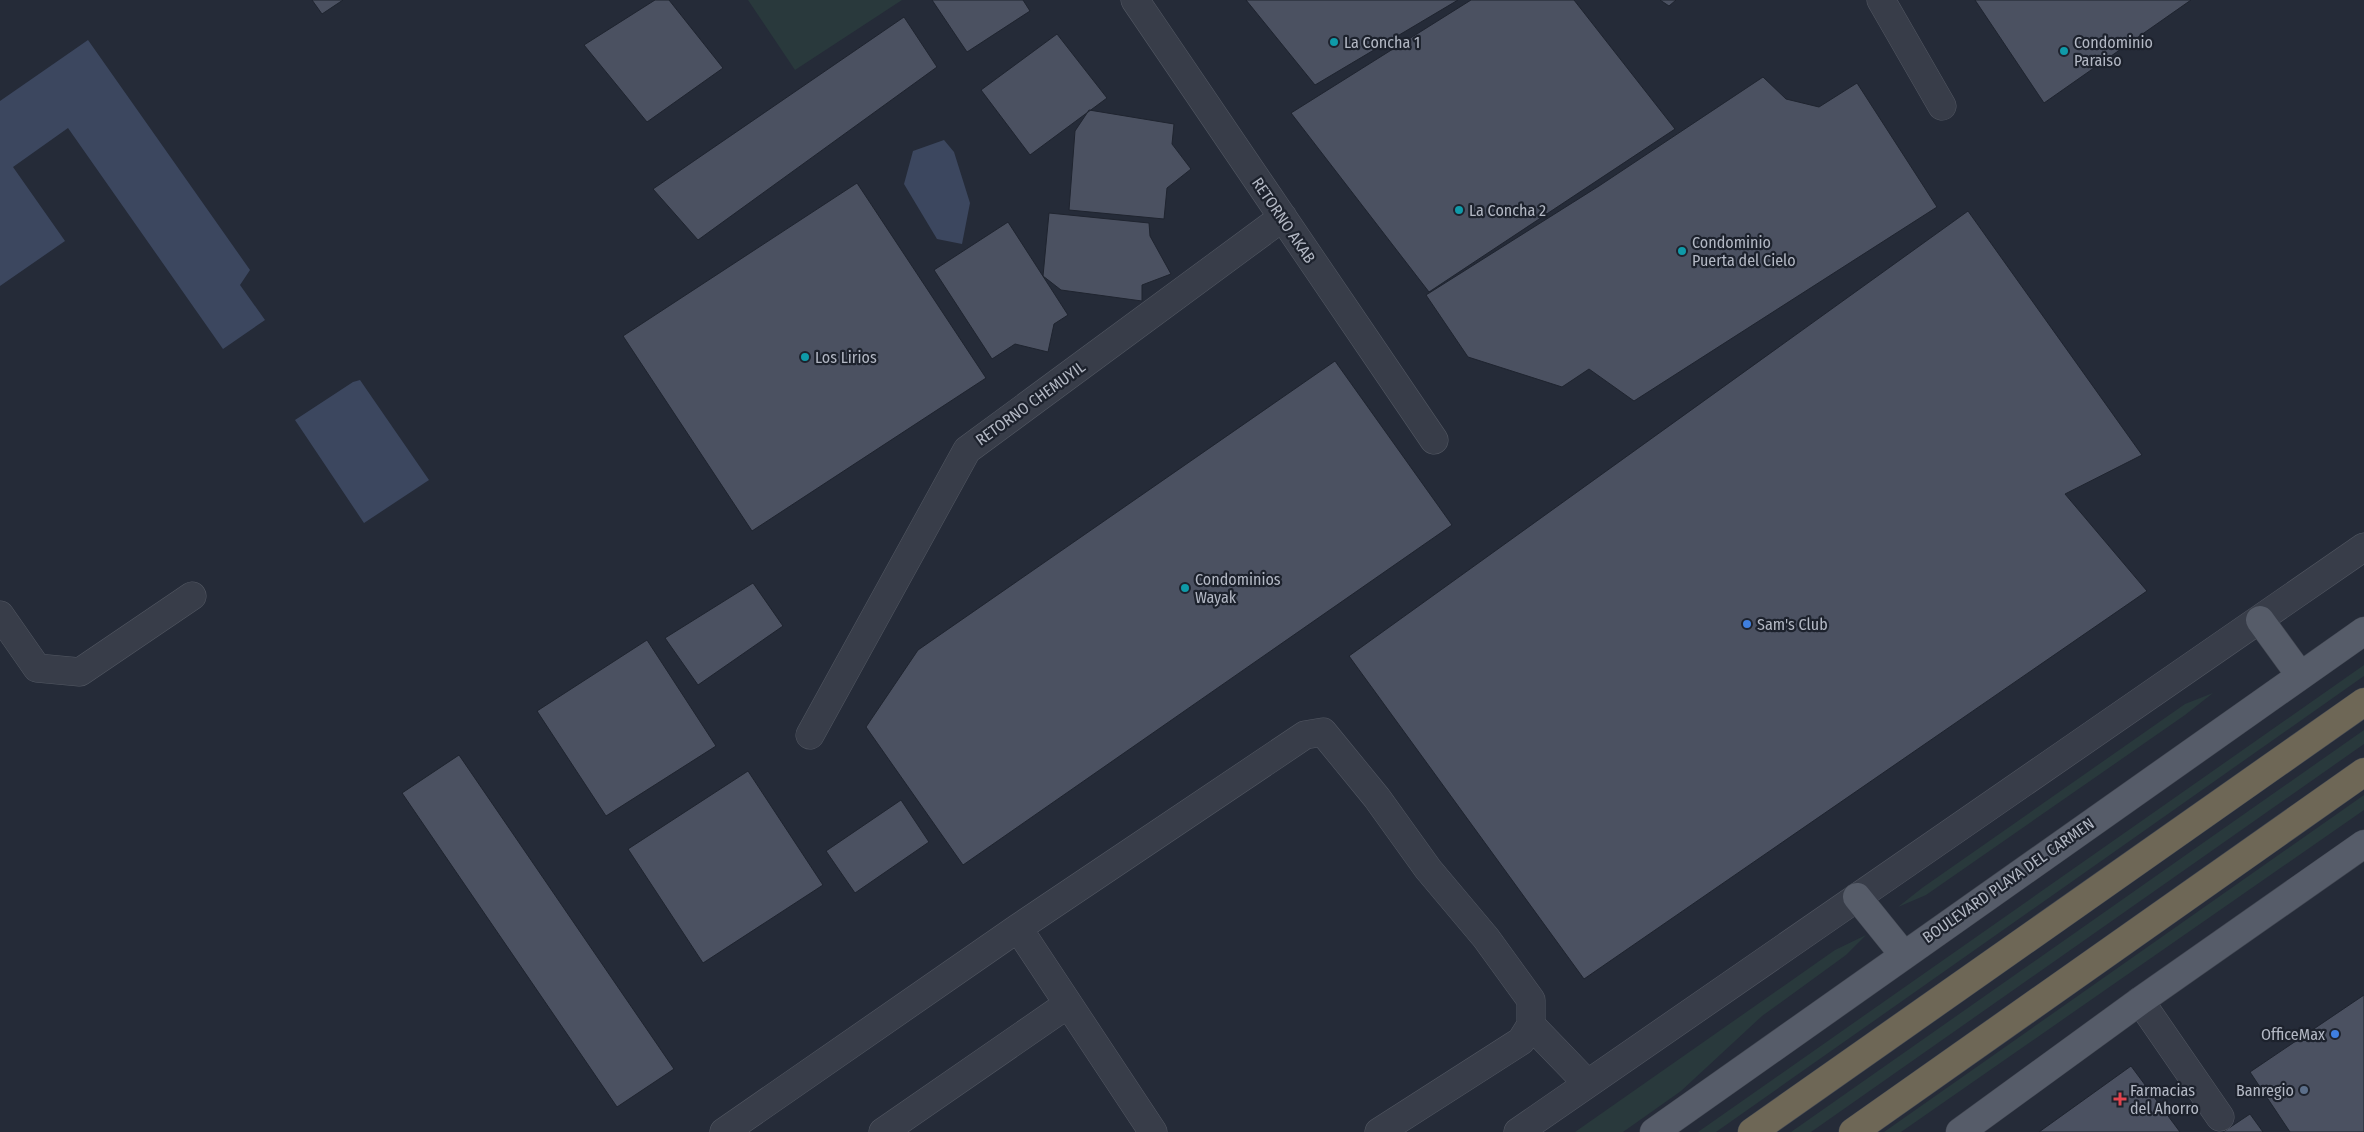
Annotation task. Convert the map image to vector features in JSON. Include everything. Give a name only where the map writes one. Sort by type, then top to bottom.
[{"type":"highway","points":[[1752,1132],[2364,702]]},
{"type":"highway","points":[[1853,1132],[2364,772]]},
{"type":"main road","points":[[2260,620],[2300,675]]},
{"type":"main road","name":"BOULEVARD PLAYA DEL CARMEN","points":[[1654,1132],[1903,954],[2364,631]]},
{"type":"main road","points":[[1960,1132],[2140,1001],[2364,844]]},
{"type":"main road","points":[[1857,897],[1903,954]]},
{"type":"street","name":"RETORNO AKAB","points":[[1134,0],[1434,440]]},
{"type":"street","points":[[1881,0],[1942,106]]},
{"type":"street","name":"RETORNO CHEMUYIL","points":[[810,735],[967,450],[1282,217]]},
{"type":"street","points":[[1518,1132],[2364,547]]},
{"type":"street","points":[[0,615],[36,668],[80,672],[192,596]]},
{"type":"street","points":[[724,1132],[1018,928],[1305,735],[1322,732],[1377,798],[1428,869],[1486,938],[1531,1000],[1531,1025],[1521,1041],[1380,1132]]},
{"type":"street","points":[[1018,928],[1153,1132]]},
{"type":"street","points":[[2140,1001],[2220,1117]]},
{"type":"street","points":[[883,1132],[1068,1004]]},
{"type":"street","points":[[1531,1025],[1587,1083]]},
{"type":"shaded area","points":[[748,0],[902,0],[795,70]]},
{"type":"shaded area","points":[[2364,665],[2364,676],[1716,1132],[1698,1132]]},
{"type":"shaded area","points":[[2213,693],[2185,715],[1926,895],[1898,907],[1922,888],[2185,704]]},
{"type":"shaded area","points":[[2364,730],[2364,744],[1811,1132],[1791,1132]]},
{"type":"shaded area","points":[[2364,795],[2364,810],[1901,1132],[1884,1132]]},
{"type":"shaded area","points":[[1866,935],[1846,955],[1762,1016],[1681,1091],[1623,1132],[1575,1132],[1835,950]]},
{"type":"water","points":[[88,40],[250,270],[240,285],[265,320],[223,349],[68,128],[13,167],[65,241],[0,286],[0,101]]},
{"type":"water","points":[[944,140],[954,152],[970,203],[962,244],[937,239],[904,184],[913,151]]},
{"type":"water","points":[[360,380],[429,480],[364,523],[295,420],[353,382]]},
{"type":"building","points":[[312,0],[343,0],[322,14]]},
{"type":"building","points":[[655,0],[669,0],[723,68],[647,122],[584,45]]},
{"type":"building","points":[[932,0],[1023,0],[1030,11],[967,52]]},
{"type":"building","name":"La Concha 1","points":[[1246,0],[1458,0],[1315,85]]},
{"type":"building","name":"La Concha 2","points":[[1471,0],[1574,0],[1675,129],[1429,292],[1291,113]]},
{"type":"building","points":[[1660,0],[1676,0],[1669,6]]},
{"type":"building","name":"Condominio Paraiso","points":[[1975,0],[2191,0],[2044,103]]},
{"type":"building","points":[[904,17],[937,67],[698,240],[653,189]]},
{"type":"building","points":[[1057,34],[1107,98],[1030,155],[981,90]]},
{"type":"building","name":"Condominio Puerta del Cielo","points":[[1763,77],[1786,99],[1819,107],[1857,83],[1937,207],[1634,401],[1589,369],[1562,387],[1468,357],[1426,295],[1599,186]]},
{"type":"building","points":[[1089,110],[1174,124],[1172,144],[1191,169],[1167,188],[1164,219],[1069,210],[1075,131]]},
{"type":"building","name":"Los Lirios","points":[[857,183],[986,378],[752,531],[623,336]]},
{"type":"building","name":"Sam's Club","points":[[1968,211],[2142,455],[2065,494],[2147,591],[1584,979],[1349,656]]},
{"type":"building","points":[[1049,213],[1149,223],[1150,236],[1171,274],[1142,285],[1142,301],[1061,290],[1043,276]]},
{"type":"building","points":[[1008,222],[1068,315],[1054,324],[1048,352],[1015,344],[992,359],[934,270]]},
{"type":"building","name":"Condominios Wayak","points":[[1335,361],[1452,525],[963,865],[866,727],[918,650]]},
{"type":"building","points":[[753,583],[783,626],[698,685],[665,638]]},
{"type":"building","points":[[647,640],[716,746],[606,816],[537,711]]},
{"type":"building","points":[[459,755],[674,1069],[617,1107],[402,793]]},
{"type":"building","points":[[748,771],[823,885],[703,963],[628,849]]},
{"type":"building","points":[[901,800],[929,842],[855,893],[826,851]]},
{"type":"building","name":"OfficeMax","points":[[2364,995],[2364,1132],[2290,1132],[2250,1072]]},
{"type":"building","name":"Farmacias del Ahorro","points":[[2131,1066],[2180,1132],[2039,1132]]},
{"type":"building","points":[[2250,1114],[2263,1132],[2223,1132]]},
{"type":"place","name":"La Concha 1","points":[[1334,42]]},
{"type":"place","name":"Condominio Paraiso","points":[[2064,51]]},
{"type":"place","name":"La Concha 2","points":[[1459,210]]},
{"type":"place","name":"Condominio Puerta del Cielo","points":[[1682,251]]},
{"type":"place","name":"Los Lirios","points":[[805,357]]},
{"type":"place","name":"Condominios Wayak","points":[[1185,588]]},
{"type":"place","name":"Sam's Club","points":[[1747,624]]},
{"type":"place","name":"OfficeMax","points":[[2335,1034]]},
{"type":"place","name":"Banregio","points":[[2304,1090]]},
{"type":"place","name":"Farmacias del Ahorro","points":[[2120,1099]]}]
